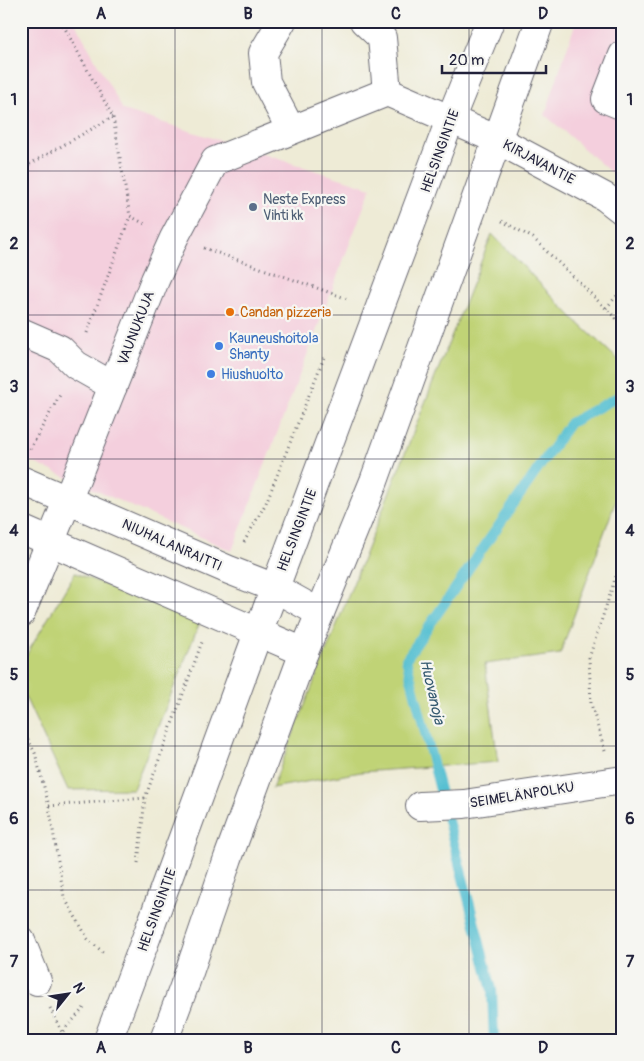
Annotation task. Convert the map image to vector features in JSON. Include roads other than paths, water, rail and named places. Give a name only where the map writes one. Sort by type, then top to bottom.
[{"type":"street","points":[[282,21],[262,53],[266,82],[291,130],[388,92],[379,27]]},
{"type":"street","name":"HELSINGINTIE","points":[[113,1028],[258,633],[450,120],[490,21]]},
{"type":"street","points":[[164,1040],[228,858],[304,652],[374,481],[540,21]]},
{"type":"street","points":[[623,55],[606,99],[623,106]]},
{"type":"street","name":"KIRJAVANTIE","points":[[388,92],[498,140],[605,197],[623,210]]},
{"type":"street","name":"VAUNUKUJA","points":[[21,613],[174,238],[215,161],[291,130]]},
{"type":"street","points":[[21,332],[60,349],[76,365],[114,386]]},
{"type":"street","name":"NIUHALANRAITTI","points":[[21,480],[275,588],[320,613]]},
{"type":"street","points":[[21,529],[304,652]]},
{"type":"street","name":"SEIMELÄNPOLKU","points":[[420,806],[464,804],[618,780]]},
{"type":"street","points":[[21,942],[37,981]]},
{"type":"waterway","name":"Huovanoja","points":[[494,1040],[492,990],[406,659],[570,423],[623,394]]},
{"type":"place","name":"Neste Express Vihti kk","points":[[253,207]]},
{"type":"place","name":"Candan pizzeria","points":[[230,312]]},
{"type":"place","name":"Kauneushoitola Shanty","points":[[219,346]]},
{"type":"place","name":"Hiushuolto","points":[[211,374]]}]
